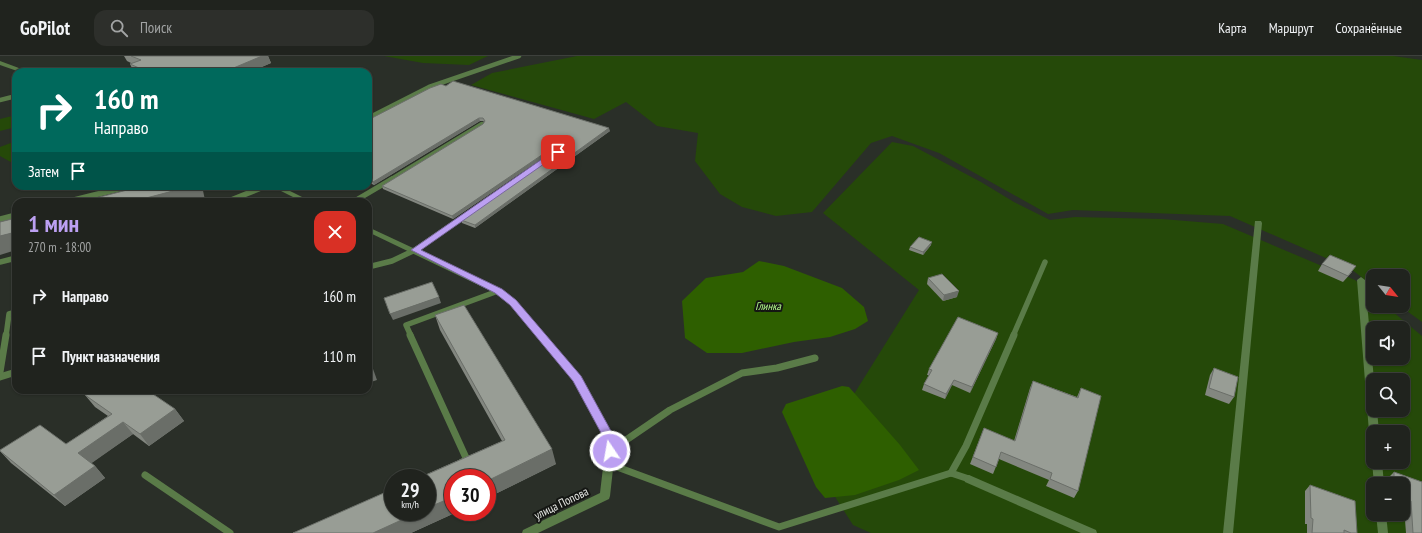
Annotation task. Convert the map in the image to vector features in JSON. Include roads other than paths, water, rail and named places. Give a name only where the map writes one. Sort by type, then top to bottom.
[{"type":"street","points":[[2,65],[12,68]]},
{"type":"street","points":[[283,190],[300,198]]},
{"type":"street","points":[[1228,533],[1258,224]]},
{"type":"street","points":[[372,231],[415,250],[498,291],[513,303],[577,378],[611,442],[609,464]]},
{"type":"street","points":[[1361,280],[1373,425]]},
{"type":"street","name":"улица Попова","points":[[527,533],[605,496],[609,464]]},
{"type":"street","points":[[969,480],[1092,533]]},
{"type":"street","points":[[1382,521],[1383,533]]},
{"type":"lane","points":[[372,116],[429,87],[519,56]]},
{"type":"lane","points":[[0,100],[12,97]]},
{"type":"lane","points":[[360,198],[482,124]]},
{"type":"lane","points":[[372,266],[392,261],[415,250],[558,152]]},
{"type":"lane","points":[[82,198],[114,190]]},
{"type":"lane","points":[[236,198],[256,190]]},
{"type":"lane","points":[[0,219],[12,216]]},
{"type":"lane","points":[[0,262],[12,259]]},
{"type":"lane","points":[[951,473],[966,446],[1045,262]]},
{"type":"lane","points":[[453,466],[467,460],[406,324],[498,291]]},
{"type":"lane","points":[[0,372],[9,314],[12,313]]},
{"type":"lane","points":[[610,451],[670,410],[742,373],[776,368],[815,358]]},
{"type":"lane","points":[[0,377],[12,373]]},
{"type":"lane","points":[[609,464],[779,527],[951,473],[969,480]]},
{"type":"lane","points":[[145,475],[230,533]]},
{"type":"water","name":"Глинка","points":[[759,261],[784,266],[842,288],[864,307],[868,321],[855,329],[830,337],[794,342],[742,353],[707,353],[685,338],[682,301],[706,278],[743,272]]},
{"type":"water","points":[[842,386],[849,387],[900,445],[919,470],[899,480],[855,495],[825,498],[816,487],[782,412],[786,404]]}]
